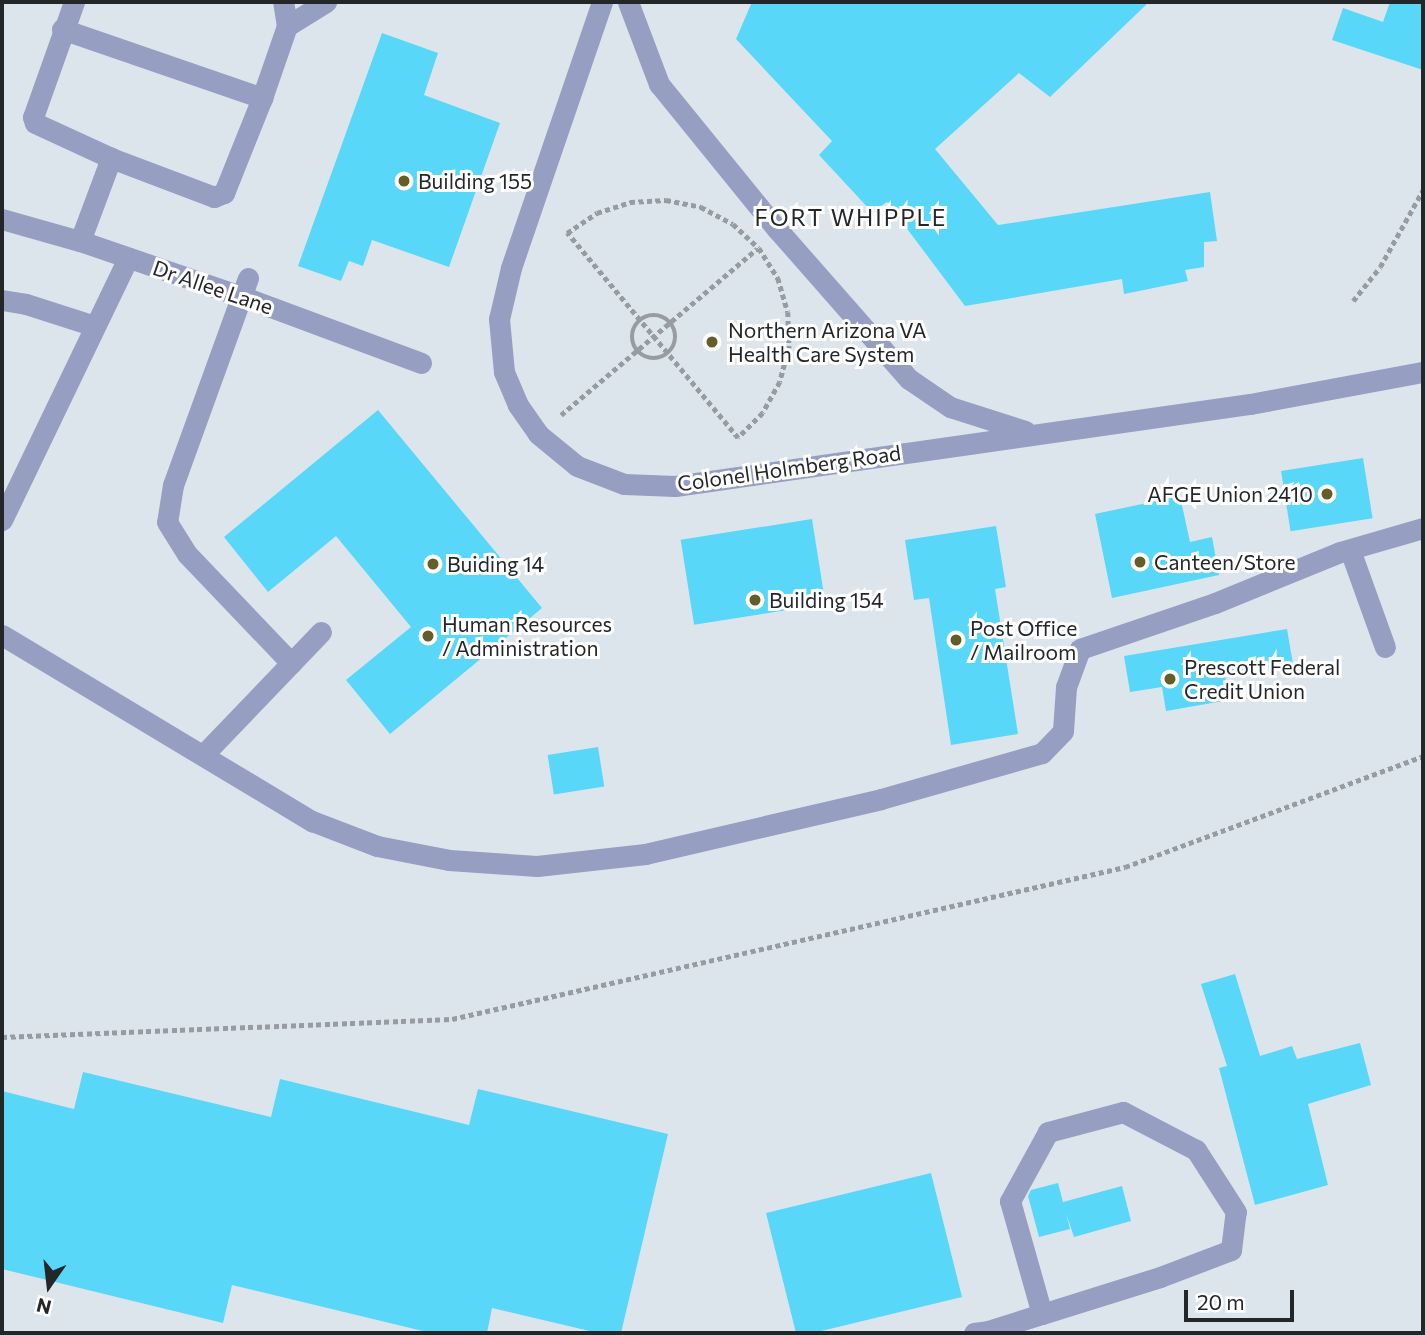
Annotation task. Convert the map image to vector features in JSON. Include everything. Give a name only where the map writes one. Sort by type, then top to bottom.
[{"type":"lane","points":[[74,2],[62,29],[33,117],[35,123],[111,158],[214,197],[224,193],[262,98],[287,26],[283,2]]},
{"type":"lane","points":[[287,26],[326,2]]},
{"type":"lane","name":"Colonel Holmberg Road","points":[[602,2],[511,268],[499,319],[504,372],[518,405],[538,434],[577,466],[624,484],[674,486],[1030,433],[1250,404],[1423,372]]},
{"type":"lane","points":[[628,2],[659,84],[777,229],[908,379],[950,407],[1030,433]]},
{"type":"lane","points":[[62,29],[262,98]]},
{"type":"lane","points":[[80,241],[111,158]]},
{"type":"lane","name":"Dr Allee Lane","points":[[2,219],[128,258],[245,287],[421,363]]},
{"type":"lane","points":[[2,520],[128,258]]},
{"type":"lane","points":[[245,287],[173,485],[167,522],[187,554],[291,663]]},
{"type":"lane","points":[[2,300],[26,304],[95,326]]},
{"type":"lane","points":[[2,635],[312,821],[377,846],[449,860],[537,866],[645,854],[881,799],[1042,753],[1063,731],[1066,687],[1080,649],[1215,603],[1350,550],[1423,527]]},
{"type":"lane","points":[[1350,550],[1385,647]]},
{"type":"lane","points":[[204,754],[321,632]]},
{"type":"lane","points":[[974,1333],[1042,1314],[1160,1276],[1231,1250],[1236,1212],[1196,1150],[1123,1112],[1048,1132],[1010,1200],[1042,1314]]},
{"type":"path","points":[[1353,301],[1380,267],[1423,190]]},
{"type":"path","points":[[654,200],[701,207],[733,224],[759,248],[778,278],[789,324],[789,348],[780,382],[763,413],[738,438],[639,320],[567,233],[597,213],[630,202],[654,200]]},
{"type":"path","points":[[555,420],[759,248]]},
{"type":"path","points":[[658,315],[671,323],[675,343],[667,354],[648,358],[636,350],[632,338],[639,320],[658,315]]},
{"type":"path","points":[[2,1037],[452,1019],[1125,867],[1423,756]]},
{"type":"building","points":[[752,2],[1149,2],[1050,97],[1019,73],[935,149],[998,225],[1210,192],[1217,241],[1204,242],[1204,267],[1185,270],[1188,281],[1124,294],[1122,279],[965,306],[887,202],[872,212],[819,155],[832,141],[736,39]]},
{"type":"building","points":[[1390,2],[1423,2],[1423,70],[1332,40],[1343,8],[1383,22]]},
{"type":"building","name":"Building 155","points":[[382,33],[438,53],[424,95],[500,123],[449,267],[372,240],[363,266],[349,261],[341,281],[298,266]]},
{"type":"building","name":"Buiding 14","points":[[378,410],[542,608],[390,734],[346,680],[411,627],[336,536],[268,592],[224,537]]},
{"type":"building","name":"AFGE Union 2410","points":[[1363,458],[1373,518],[1291,531],[1281,471]]},
{"type":"building","points":[[1180,496],[1190,542],[1212,537],[1219,575],[1112,598],[1095,514]]},
{"type":"building","points":[[812,519],[825,604],[694,625],[681,540]]},
{"type":"building","points":[[996,526],[1006,587],[995,589],[1018,734],[951,745],[929,598],[914,600],[905,540]]},
{"type":"building","points":[[1287,629],[1293,664],[1225,676],[1229,700],[1166,711],[1162,687],[1130,692],[1124,656]]},
{"type":"building","points":[[598,747],[604,787],[554,794],[548,755]]},
{"type":"building","points":[[1235,974],[1260,1056],[1292,1046],[1297,1059],[1360,1043],[1371,1085],[1308,1104],[1328,1185],[1255,1205],[1219,1068],[1227,1066],[1201,984]]},
{"type":"building","points":[[83,1072],[271,1117],[280,1079],[469,1125],[478,1089],[668,1134],[621,1333],[598,1333],[492,1308],[487,1333],[431,1333],[232,1285],[223,1323],[2,1269],[2,1091],[74,1109]]},
{"type":"building","points":[[931,1173],[962,1297],[813,1333],[796,1333],[766,1213]]},
{"type":"building","points":[[1058,1183],[1063,1202],[1122,1186],[1131,1221],[1074,1237],[1066,1213],[1070,1229],[1039,1237],[1028,1196],[1031,1190]]},
{"type":"place","name":"Building 155","points":[[404,181]]},
{"type":"place","name":"Northern Arizona VA Health Care System","points":[[712,342]]},
{"type":"place","name":"AFGE Union 2410","points":[[1327,494]]},
{"type":"place","name":"Canteen/Store","points":[[1140,562]]},
{"type":"place","name":"Buiding 14","points":[[433,564]]},
{"type":"place","name":"Building 154","points":[[755,600]]},
{"type":"place","name":"Human Resources / Administration","points":[[428,636]]},
{"type":"place","name":"Post Office / Mailroom","points":[[956,640]]},
{"type":"place","name":"Prescott Federal Credit Union","points":[[1170,679]]},
{"type":"district","name":"FORT WHIPPLE","points":[[851,217]]}]
